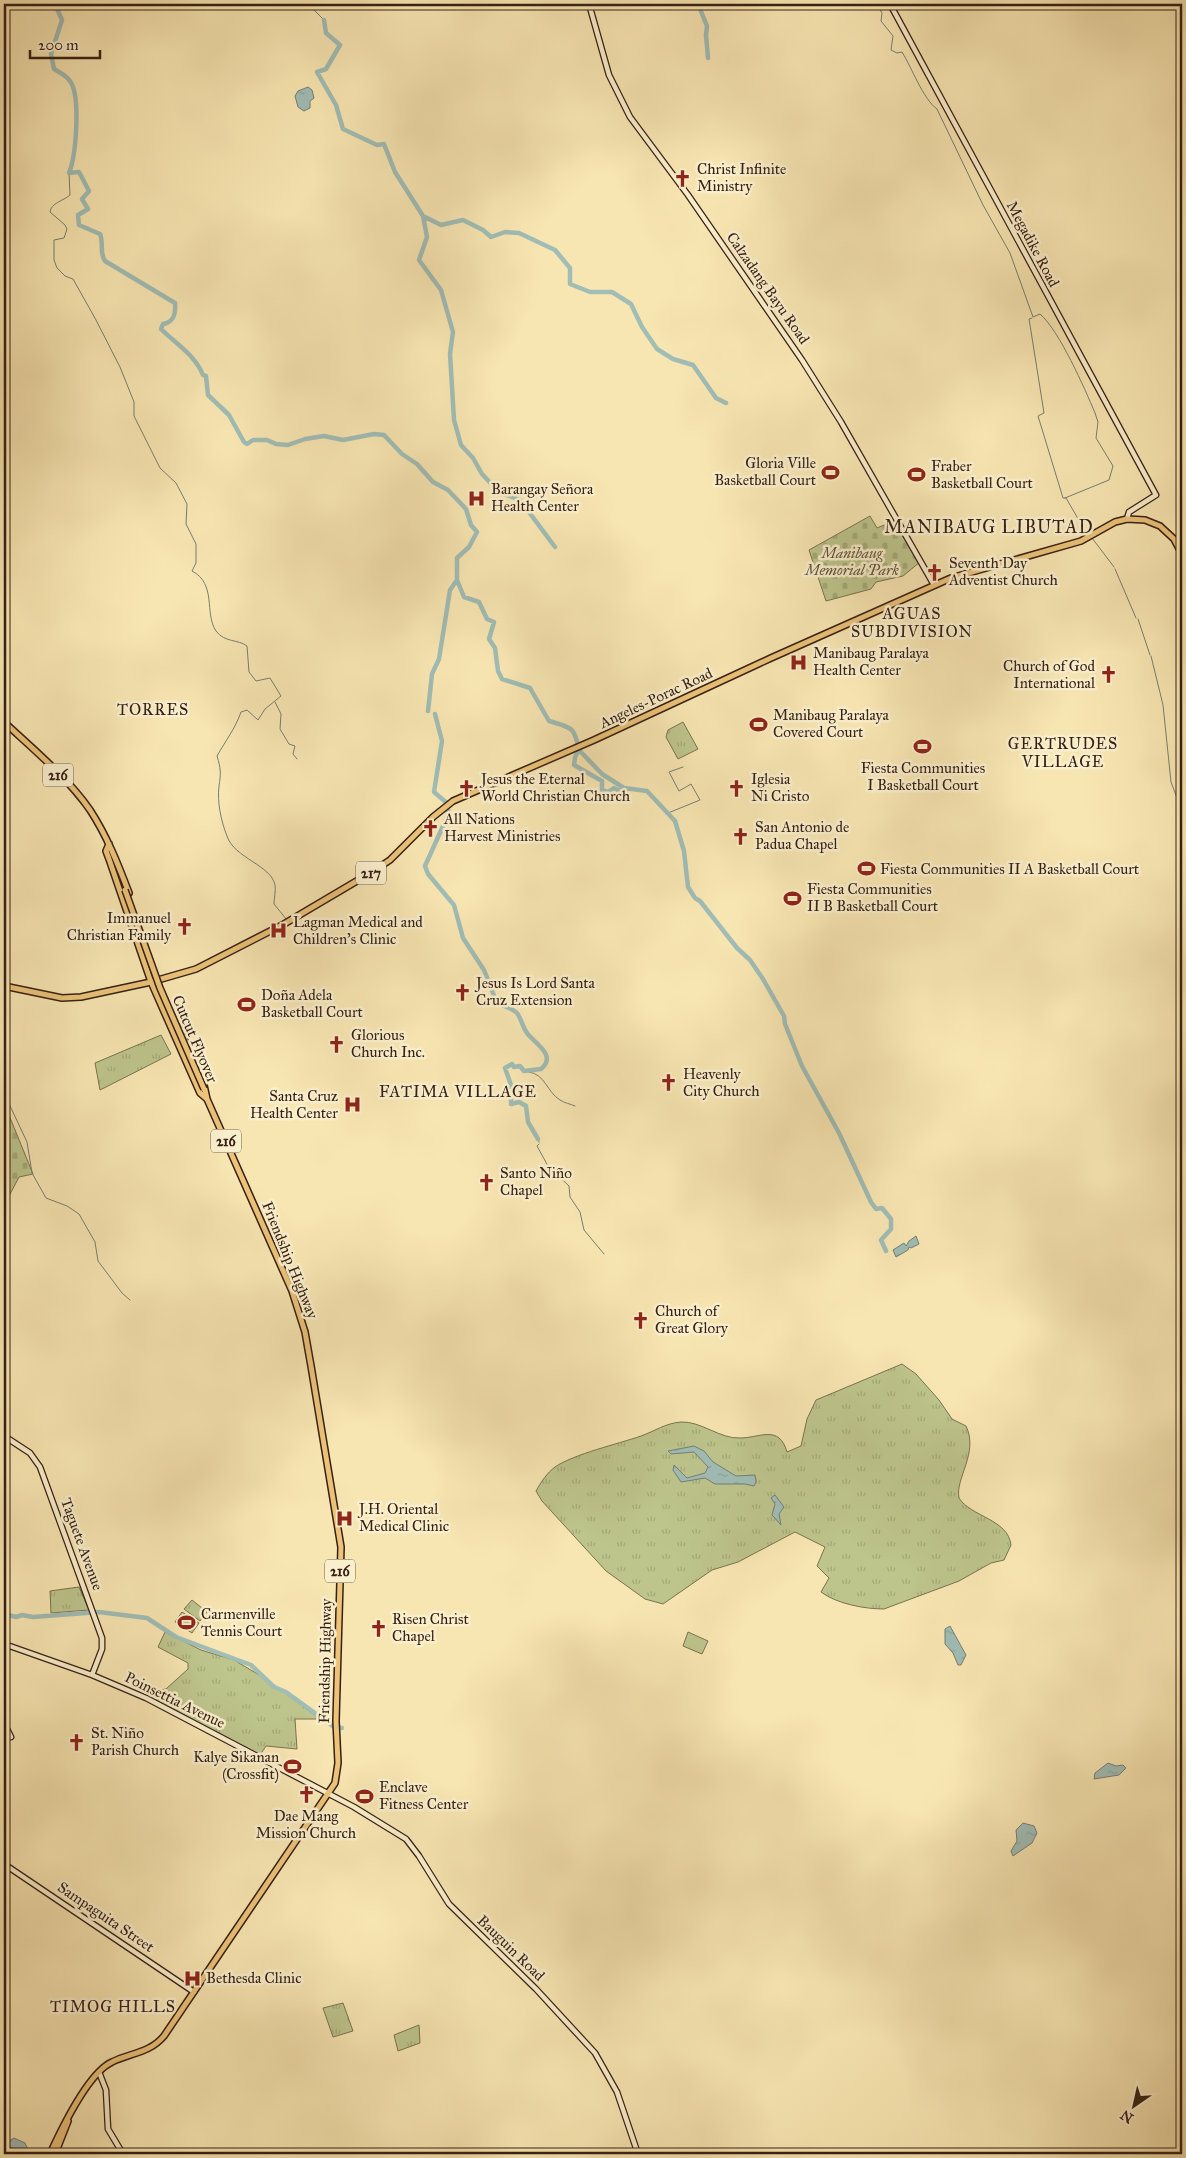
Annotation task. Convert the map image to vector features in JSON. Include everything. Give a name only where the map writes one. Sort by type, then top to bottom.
[{"type":"main road","name":"Angeles-Porac Road","points":[[161,979],[207,964],[284,924],[366,876],[395,856],[451,802],[934,586],[978,569],[1081,541],[1116,522],[1128,519]]},
{"type":"main road","points":[[1128,519],[1146,520],[1160,526],[1174,539],[1182,554]]},
{"type":"main road","name":"Friendship Highway","points":[[4,722],[80,798],[95,817],[108,844],[114,851],[156,973],[161,979],[166,998],[206,1090],[207,1099],[292,1291],[305,1332],[341,1547],[336,1726],[338,1769],[336,1779],[194,1992],[158,2042],[144,2051],[113,2061],[99,2072],[70,2116],[50,2154]]},
{"type":"main road","name":"Friendship Highway","points":[[108,844],[106,851],[149,975],[149,982],[200,1093],[207,1099]]},
{"type":"main road","name":"Cutcut Flyover","points":[[108,844],[157,989],[207,1099]]},
{"type":"main road","name":"217","points":[[4,986],[65,998],[94,995],[161,979]]},
{"type":"main road","points":[[159,1001],[163,997],[166,998]]},
{"type":"main road","points":[[173,1031],[178,1031],[180,1028]]},
{"type":"main road","name":"Friendship Highway","points":[[55,2154],[62,2133]]},
{"type":"street","name":"Calzadang Bayu Road","points":[[589,4],[609,75],[627,112],[776,319],[841,422],[934,586]]},
{"type":"street","name":"Megadike Road","points":[[890,4],[1156,495],[1129,512],[1128,519]]},
{"type":"street","name":"Taguete Avenue","points":[[4,1436],[29,1452],[39,1464],[93,1612],[103,1646],[92,1675]]},
{"type":"street","name":"Poinsettia Avenue","points":[[4,1644],[132,1691],[327,1793]]},
{"type":"street","points":[[4,1723],[11,1737],[4,1739]]},
{"type":"street","name":"Bauguin Road","points":[[327,1793],[391,1829],[410,1843],[449,1904],[581,2035],[597,2055],[611,2080],[629,2123],[638,2154]]},
{"type":"street","name":"Sampaguita Street","points":[[4,1864],[194,1992]]},
{"type":"street","points":[[99,2072],[106,2090],[108,2129],[123,2154]]},
{"type":"street","points":[[8,2154],[12,2152],[18,2154]]},
{"type":"green space","name":"Manibaug Memorial Park","points":[[870,516],[877,528],[896,520],[920,562],[903,576],[876,582],[871,589],[826,601],[809,550]]},
{"type":"green space","points":[[683,722],[698,749],[678,759],[666,737],[668,730]]},
{"type":"green space","points":[[161,1035],[171,1054],[100,1090],[95,1063]]},
{"type":"green space","points":[[4,1103],[33,1174],[19,1177],[8,1198],[4,1199]]},
{"type":"green space","points":[[902,1364],[916,1374],[939,1400],[952,1419],[966,1426],[970,1446],[960,1482],[959,1498],[972,1510],[1003,1529],[1011,1545],[1004,1560],[991,1563],[959,1581],[884,1609],[851,1605],[835,1600],[821,1592],[829,1578],[817,1566],[825,1547],[795,1532],[738,1562],[712,1570],[663,1604],[645,1599],[606,1571],[542,1501],[536,1491],[549,1472],[563,1462],[681,1422],[696,1424],[733,1438],[774,1435],[784,1443],[787,1452],[801,1446],[807,1419],[816,1400]]},
{"type":"green space","points":[[79,1587],[89,1610],[51,1613],[50,1591]]},
{"type":"green space","points":[[192,1600],[207,1612],[200,1621],[184,1609]]},
{"type":"green space","name":"Carmenville Tennis Court","points":[[182,1612],[199,1623],[192,1633],[175,1622]]},
{"type":"green space","points":[[165,1632],[201,1650],[234,1660],[266,1679],[320,1719],[295,1719],[297,1749],[266,1746],[260,1755],[156,1700],[160,1690],[166,1689],[188,1669],[188,1663],[158,1647]]},
{"type":"green space","points":[[688,1632],[708,1641],[702,1654],[683,1646]]},
{"type":"green space","points":[[343,2003],[353,2031],[333,2037],[323,2008]]},
{"type":"green space","points":[[419,2025],[420,2043],[398,2051],[394,2035]]},
{"type":"water","points":[[308,87],[312,90],[314,98],[310,101],[310,108],[304,111],[298,107],[295,96],[298,91]]},
{"type":"water","points":[[916,1236],[919,1244],[911,1248],[909,1247],[908,1250],[896,1257],[893,1250],[904,1243],[906,1246]]},
{"type":"water","points":[[694,1446],[704,1451],[713,1462],[736,1476],[755,1475],[756,1482],[754,1486],[745,1484],[715,1484],[705,1478],[681,1482],[673,1470],[674,1465],[687,1478],[705,1473],[708,1467],[694,1452],[671,1454],[668,1451]]},
{"type":"water","points":[[775,1495],[784,1507],[779,1514],[781,1525],[772,1515],[775,1504],[771,1498]]},
{"type":"water","points":[[950,1626],[966,1655],[961,1665],[958,1665],[953,1653],[945,1644],[945,1629]]},
{"type":"water","points":[[1108,1763],[1116,1766],[1123,1765],[1126,1768],[1119,1775],[1094,1779],[1095,1773]]},
{"type":"water","points":[[1023,1823],[1034,1826],[1037,1833],[1032,1843],[1013,1856],[1011,1851],[1017,1841],[1016,1830]]},
{"type":"water","points":[[14,2138],[25,2143],[30,2154],[21,2154],[11,2147],[4,2150],[4,2144]]},
{"type":"waterway","points":[[55,4],[62,20],[51,54],[54,69],[70,81],[75,99],[74,154],[69,173],[79,172],[89,191],[82,199],[88,209],[78,215],[79,225],[100,234],[102,254],[105,261],[175,303],[174,317],[163,324],[161,329],[195,361],[203,375],[206,376],[208,395],[229,415],[244,442],[247,444],[253,440],[267,440],[276,444],[288,445],[305,439],[324,436],[343,440],[374,434],[384,435],[402,454],[417,464],[433,482],[448,490],[466,509],[471,525],[477,532],[469,547],[457,558],[457,580],[464,597],[479,602],[487,619],[494,622],[489,639],[495,648],[498,671],[502,679],[530,688],[549,721],[567,727],[573,732],[579,750],[575,757],[574,765],[602,781],[602,790],[608,792],[614,788],[620,791],[624,788],[647,791],[675,821],[684,851],[688,887],[737,948],[750,960],[763,979],[784,1016],[785,1024],[802,1066],[839,1133],[871,1202],[876,1209],[882,1208],[891,1219],[891,1229],[881,1240],[886,1251]]},
{"type":"waterway","points":[[308,4],[324,20]]},
{"type":"waterway","points":[[698,4],[707,26],[708,58]]},
{"type":"waterway","points":[[877,4],[882,13],[881,21],[893,36],[891,50],[897,53],[902,52],[922,91],[937,109],[983,205],[1010,253],[1033,317],[1040,314],[1055,333],[1071,360],[1095,413],[1098,422],[1096,438],[1113,466],[1109,480],[1065,498]]},
{"type":"waterway","points":[[324,20],[326,33],[340,45],[326,69],[317,72],[336,105],[343,129],[377,145],[384,144],[395,172],[423,216],[427,237],[419,260],[441,290],[453,332],[450,354],[454,420],[461,445],[473,458],[482,474],[499,492],[520,500],[555,547]]},
{"type":"waterway","points":[[1182,161],[1182,166]]},
{"type":"waterway","points":[[69,173],[70,195],[55,204],[50,212],[67,229],[64,238],[54,240],[54,260],[57,268],[65,276],[73,279],[96,320],[120,367],[134,402],[134,416],[160,468],[176,483],[187,504],[186,524],[196,544],[196,563],[192,571],[205,583],[211,616],[216,631],[227,639],[247,646],[249,672],[256,681],[270,678],[281,696],[265,709],[258,720],[247,710],[241,712],[217,756],[220,771],[219,805],[227,836],[237,850],[267,872],[272,878],[275,885],[274,904],[287,920]]},
{"type":"waterway","points":[[423,216],[441,225],[463,220],[483,230],[491,237],[505,232],[519,233],[555,250],[570,268],[570,284],[590,292],[612,292],[631,304],[642,327],[657,349],[673,359],[693,365],[716,398],[726,403]]},
{"type":"waterway","points":[[1032,318],[1029,319],[1044,413],[1038,416],[1063,498],[1066,498],[1087,534]]},
{"type":"waterway","points":[[1092,538],[1114,567]]},
{"type":"waterway","points":[[1115,569],[1136,618]]},
{"type":"waterway","points":[[428,711],[432,674],[439,659],[450,590],[457,580]]},
{"type":"waterway","points":[[1138,619],[1150,655]]},
{"type":"waterway","points":[[1151,656],[1163,705],[1171,782],[1182,811]]},
{"type":"waterway","points":[[275,702],[281,714],[280,729],[289,744],[295,746],[293,754],[297,759]]},
{"type":"waterway","points":[[435,714],[442,741],[434,792],[448,804],[448,815],[425,866],[428,874],[454,905],[463,938],[484,970],[496,1001],[517,1013],[527,1033],[546,1054],[546,1064],[541,1069],[524,1071],[520,1066],[514,1067],[512,1064],[505,1068],[511,1085],[511,1104],[519,1102],[526,1106],[528,1122],[538,1139]]},
{"type":"waterway","points":[[579,750],[602,774],[624,788]]},
{"type":"waterway","points":[[668,813],[700,800],[691,784],[679,791],[669,772],[683,767]]},
{"type":"waterway","points":[[529,1072],[539,1076],[560,1100],[575,1106]]},
{"type":"waterway","points":[[4,1093],[27,1142],[32,1173],[46,1198],[67,1206],[79,1214],[95,1242],[98,1261],[122,1293],[130,1300]]},
{"type":"waterway","points":[[539,1144],[537,1146],[548,1166],[569,1186],[570,1197],[580,1212],[584,1230],[604,1254]]},
{"type":"waterway","points":[[4,1614],[16,1617],[22,1615],[33,1617],[99,1612],[147,1618],[176,1637],[251,1665],[274,1687],[286,1692],[334,1727],[342,1728]]},
{"type":"place","name":"Christ Infinite Ministry","points":[[683,178]]},
{"type":"place","name":"Gloria Ville Basketball Court","points":[[830,472]]},
{"type":"place","name":"Fraber Basketball Court","points":[[917,475]]},
{"type":"place","name":"Barangay Señora Health Center","points":[[477,498]]},
{"type":"place","name":"Seventh Day Adventist Church","points":[[935,572]]},
{"type":"place","name":"Manibaug Paralaya Health Center","points":[[799,662]]},
{"type":"place","name":"Church of God International","points":[[1109,675]]},
{"type":"place","name":"Manibaug Paralaya Covered Court","points":[[759,724]]},
{"type":"place","name":"Fiesta Communities I Basketball Court","points":[[923,747]]},
{"type":"place","name":"Jesus the Eternal World Christian Church","points":[[467,788]]},
{"type":"place","name":"Iglesia Ni Cristo","points":[[737,788]]},
{"type":"place","name":"All Nations Harvest Ministries","points":[[430,828]]},
{"type":"place","name":"San Antonio de Padua Chapel","points":[[741,836]]},
{"type":"place","name":"Fiesta Communities II A Basketball Court","points":[[866,869]]},
{"type":"place","name":"Fiesta Communities II B Basketball Court","points":[[793,898]]},
{"type":"place","name":"Immanuel Christian Family","points":[[185,927]]},
{"type":"place","name":"Lagman Medical and Children's Clinic","points":[[279,931]]},
{"type":"place","name":"Jesus Is Lord Santa Cruz Extension","points":[[462,992]]},
{"type":"place","name":"Doña Adela Basketball Court","points":[[247,1004]]},
{"type":"place","name":"Glorious Church Inc.","points":[[337,1044]]},
{"type":"place","name":"Heavenly City Church","points":[[669,1083]]},
{"type":"place","name":"Santa Cruz Health Center","points":[[352,1105]]},
{"type":"place","name":"Santo Niño Chapel","points":[[486,1182]]},
{"type":"place","name":"Church of Great Glory","points":[[641,1320]]},
{"type":"place","name":"J.H. Oriental Medical Clinic","points":[[345,1518]]},
{"type":"place","name":"Carmenville Tennis Court","points":[[187,1623]]},
{"type":"place","name":"Risen Christ Chapel","points":[[378,1628]]},
{"type":"place","name":"St. Niño Parish Church","points":[[77,1742]]},
{"type":"place","name":"Kalye Sikanan (Crossfit)","points":[[293,1766]]},
{"type":"place","name":"Dae Mang Mission Church","points":[[306,1795]]},
{"type":"place","name":"Enclave Fitness Center","points":[[365,1796]]},
{"type":"place","name":"Bethesda Clinic","points":[[192,1978]]},
{"type":"district","name":"MANIBAUG LIBUTAD","points":[[989,527]]},
{"type":"district","name":"AGUAS SUBDIVISION","points":[[912,622]]},
{"type":"district","name":"TORRES","points":[[153,709]]},
{"type":"district","name":"GERTRUDES VILLAGE","points":[[1063,752]]},
{"type":"district","name":"FATIMA VILLAGE","points":[[458,1091]]},
{"type":"district","name":"TIMOG HILLS","points":[[113,2006]]}]
